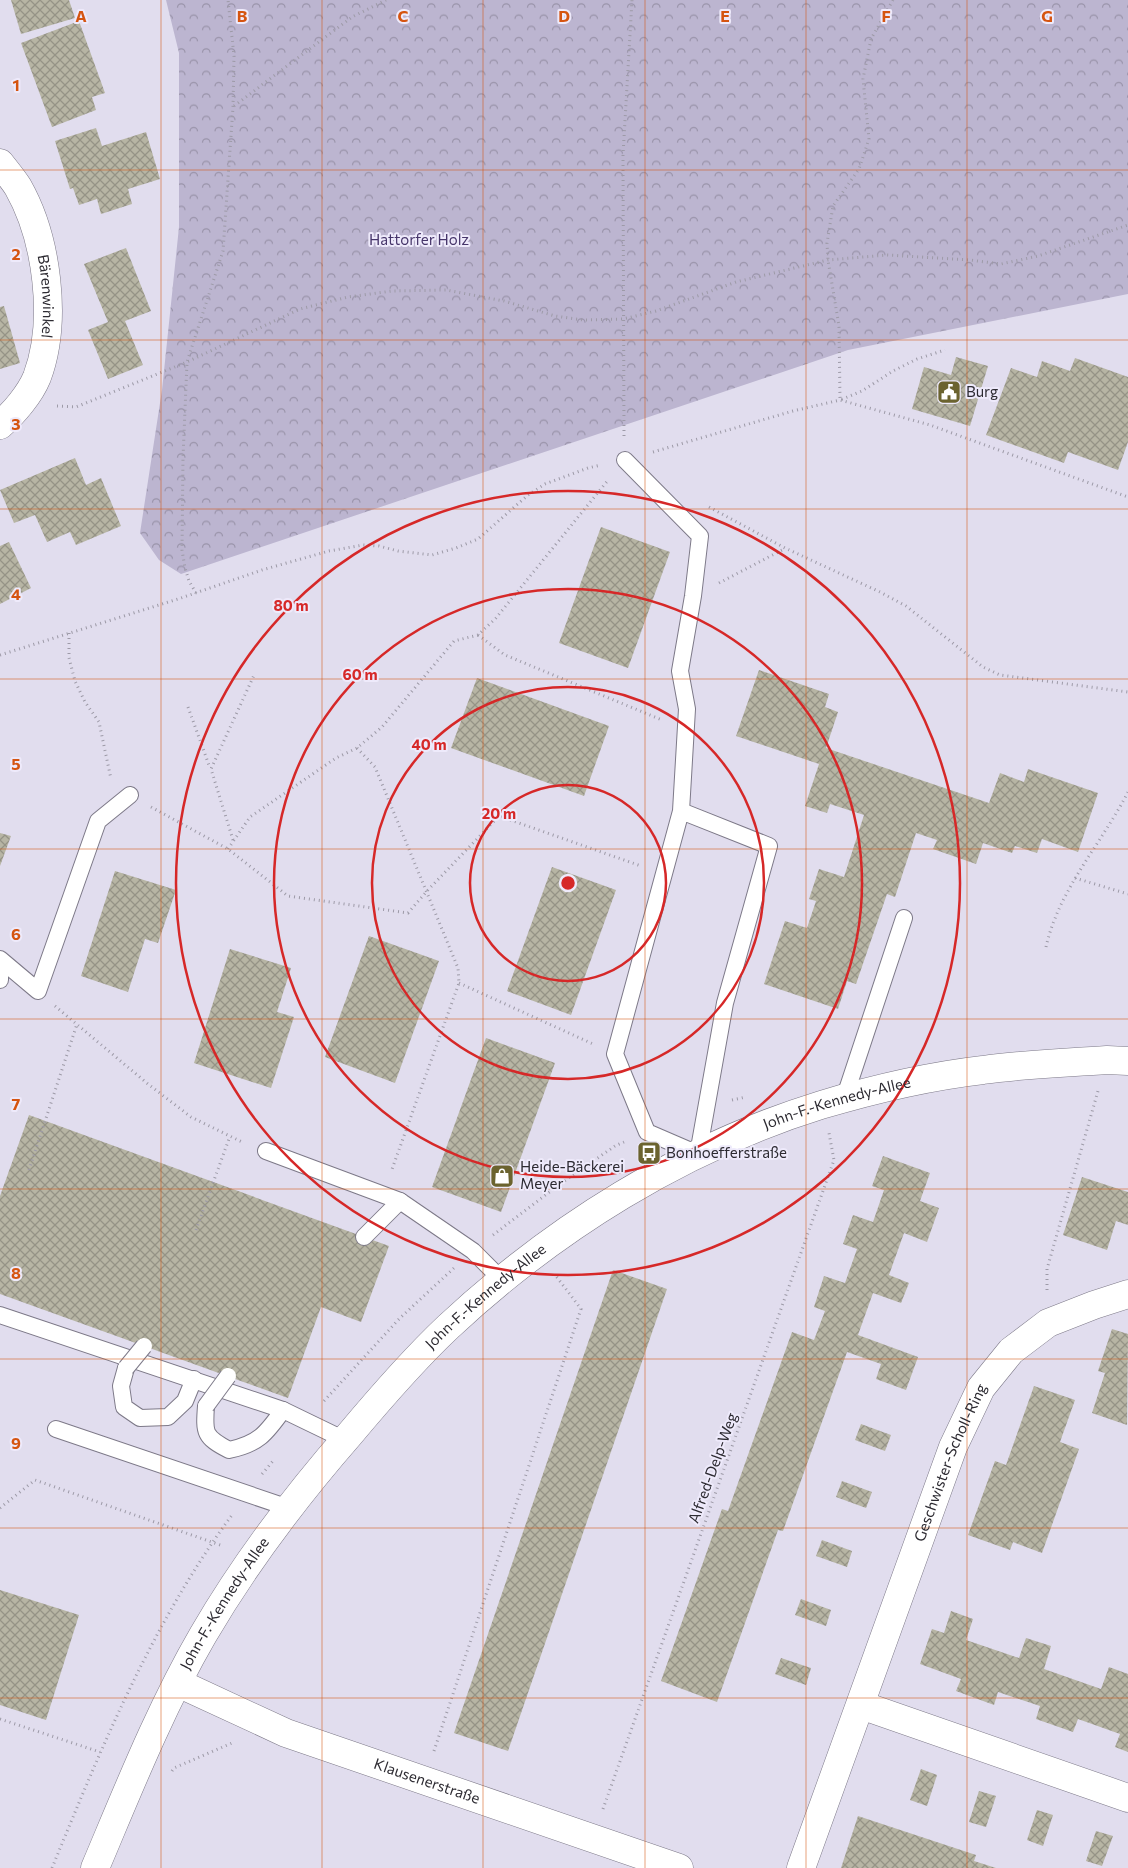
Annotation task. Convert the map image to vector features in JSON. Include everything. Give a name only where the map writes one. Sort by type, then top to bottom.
[{"type":"street","name":"Bärenwinkel","points":[[0,163],[18,187],[33,220],[43,254],[48,322],[45,346],[36,378],[19,406],[0,425]]},
{"type":"street","name":"John-F.-Kennedy-Allee","points":[[95,1868],[137,1769],[178,1683],[201,1639],[252,1557],[344,1440],[399,1376],[446,1328],[502,1280],[538,1252],[655,1176],[767,1123],[834,1102],[927,1079],[983,1070],[1118,1060]]},
{"type":"street","name":"Geschwister-Scholl-Ring","points":[[801,1868],[953,1447],[981,1388],[1011,1351],[1048,1323],[1128,1294]]},
{"type":"street","name":"Klausenerstraße","points":[[178,1683],[286,1732],[679,1868]]},
{"type":"street","points":[[861,1705],[1128,1798]]},
{"type":"lane","points":[[624,460],[700,536],[693,596],[680,671],[687,709],[681,811],[615,1054],[647,1132],[698,1154],[725,1003],[769,846],[681,811]]},
{"type":"lane","points":[[0,960],[38,991],[98,822],[130,795]]},
{"type":"lane","points":[[834,1102],[904,918]]},
{"type":"lane","points":[[0,960],[0,980]]},
{"type":"lane","points":[[266,1151],[400,1201],[473,1251],[502,1280]]},
{"type":"lane","points":[[364,1237],[400,1201]]},
{"type":"lane","points":[[0,1315],[283,1410],[344,1440]]},
{"type":"lane","points":[[144,1346],[126,1368],[121,1386],[124,1407],[140,1418],[168,1417],[185,1401],[194,1379]]},
{"type":"lane","points":[[228,1376],[206,1406],[204,1428],[213,1442],[229,1450],[247,1447],[268,1432],[283,1410]]},
{"type":"lane","points":[[56,1429],[290,1508]]},
{"type":"path","points":[[196,593],[189,581],[182,550],[187,362],[223,251],[233,107],[234,56],[228,0]]},
{"type":"path","points":[[233,107],[352,17],[386,0]]},
{"type":"path","points":[[228,849],[250,817],[336,758],[358,748],[382,727],[454,641],[478,635],[496,618],[624,460],[623,155],[632,0]]},
{"type":"path","points":[[840,400],[839,326],[827,243],[833,206],[859,169],[869,139],[864,79],[871,39],[893,0]]},
{"type":"path","points":[[19,406],[76,407],[187,362],[300,308],[348,297],[392,291],[446,290],[504,301],[555,316],[583,320],[623,319],[656,311],[736,282],[828,260],[888,255],[970,260],[1000,264],[1038,256],[1128,225]]},
{"type":"path","points":[[0,655],[196,593],[262,570],[329,551],[363,545],[432,555],[456,548],[478,539],[528,495],[545,484],[588,468],[624,460],[793,411],[840,400],[862,391],[909,363],[944,350]]},
{"type":"path","points":[[840,400],[930,425],[1128,497]]},
{"type":"path","points":[[700,502],[785,548],[906,606],[983,667],[1000,675],[1128,692]]},
{"type":"path","points":[[693,596],[785,548]]},
{"type":"path","points":[[69,633],[69,658],[75,681],[85,702],[99,722],[110,778],[130,795],[228,849],[288,896],[408,913],[426,891],[499,816],[663,874]]},
{"type":"path","points":[[478,635],[505,655],[686,730]]},
{"type":"path","points":[[211,769],[255,672]]},
{"type":"path","points":[[188,707],[211,769],[233,840]]},
{"type":"path","points":[[358,748],[375,767],[458,968],[460,983],[383,1194]]},
{"type":"path","points":[[1046,947],[1050,927],[1075,878],[1120,808],[1128,792]]},
{"type":"path","points":[[1075,878],[1128,894]]},
{"type":"path","points":[[460,983],[615,1054]]},
{"type":"path","points":[[38,991],[148,1084],[191,1117],[242,1142],[266,1151]]},
{"type":"path","points":[[30,1170],[77,1024]]},
{"type":"path","points":[[1048,1323],[1047,1269],[1118,1060]]},
{"type":"path","name":"Alfred-Delp-Weg","points":[[593,1838],[834,1160],[834,1102]]},
{"type":"path","points":[[196,1230],[230,1136]]},
{"type":"path","points":[[424,1780],[581,1309],[538,1252]]},
{"type":"path","points":[[0,1508],[35,1480],[252,1557]]},
{"type":"path","points":[[0,1719],[100,1752]]},
{"type":"path","points":[[170,1776],[174,1768],[233,1742]]},
{"type":"green space","name":"Hattorfer Holz","points":[[166,0],[1128,0],[1128,294],[848,350],[181,574],[159,560],[140,533],[162,390],[179,227],[179,53]]},
{"type":"building","points":[[11,0],[69,0],[75,18],[21,34]]},
{"type":"building","points":[[79,21],[105,93],[92,97],[96,110],[52,127],[21,43]]},
{"type":"building","points":[[96,128],[102,146],[146,132],[160,179],[128,189],[132,204],[101,214],[97,199],[79,205],[73,188],[70,189],[55,141]]},
{"type":"building","points":[[126,248],[151,311],[125,321],[143,365],[108,379],[88,330],[108,322],[84,264]]},
{"type":"building","points":[[4,306],[20,363],[0,369],[0,307]]},
{"type":"building","name":"Burg","points":[[956,357],[988,366],[970,426],[912,409],[924,367],[951,375]]},
{"type":"building","points":[[1075,358],[1128,377],[1128,442],[1118,470],[1068,452],[1064,463],[986,435],[1011,368],[1037,377],[1042,361],[1070,371]]},
{"type":"building","points":[[75,458],[86,485],[101,478],[121,526],[76,545],[70,532],[47,542],[35,515],[14,523],[0,490]]},
{"type":"building","points":[[601,527],[670,552],[628,668],[559,643]]},
{"type":"building","points":[[9,542],[31,588],[0,604],[0,546]]},
{"type":"building","points":[[759,670],[829,694],[825,707],[838,712],[826,748],[989,803],[1000,773],[1024,782],[1028,769],[1098,793],[1078,852],[1042,839],[1037,853],[1015,846],[1012,853],[983,843],[976,864],[933,849],[937,840],[916,833],[895,897],[887,894],[856,984],[847,981],[838,1009],[764,984],[785,921],[807,928],[816,901],[809,899],[819,869],[844,877],[864,815],[830,804],[827,813],[805,806],[819,764],[736,736]]},
{"type":"building","points":[[477,678],[609,726],[584,796],[451,748]]},
{"type":"building","points":[[0,833],[11,836],[0,866]]},
{"type":"building","points":[[552,867],[616,890],[571,1015],[507,991]]},
{"type":"building","points":[[115,871],[176,890],[158,943],[145,939],[128,992],[81,976]]},
{"type":"building","points":[[369,936],[439,961],[395,1083],[325,1057]]},
{"type":"building","points":[[230,949],[291,968],[277,1012],[294,1017],[271,1088],[194,1063]]},
{"type":"building","points":[[486,1038],[555,1063],[501,1212],[432,1187]]},
{"type":"building","points":[[29,1115],[389,1246],[361,1322],[321,1307],[288,1398],[0,1294],[0,1196]]},
{"type":"building","points":[[883,1156],[930,1173],[920,1201],[939,1208],[927,1242],[904,1233],[889,1275],[909,1283],[901,1303],[873,1293],[858,1335],[918,1357],[906,1390],[876,1379],[881,1364],[847,1352],[783,1531],[778,1530],[717,1702],[661,1681],[722,1509],[728,1511],[792,1332],[814,1340],[825,1311],[814,1307],[824,1276],[845,1283],[857,1249],[843,1244],[853,1215],[873,1222],[884,1190],[872,1186]]},
{"type":"building","points":[[1082,1177],[1128,1192],[1128,1225],[1116,1221],[1107,1250],[1063,1235]]},
{"type":"building","points":[[613,1270],[667,1289],[508,1751],[454,1733]]},
{"type":"building","points":[[1112,1329],[1128,1334],[1127,1425],[1092,1413],[1105,1373],[1098,1371]]},
{"type":"building","points":[[1034,1386],[1075,1400],[1060,1442],[1079,1449],[1042,1553],[1013,1542],[1010,1550],[968,1535],[995,1461],[1006,1465]]},
{"type":"building","points":[[861,1424],[891,1435],[885,1451],[855,1440]]},
{"type":"building","points":[[842,1481],[872,1492],[866,1508],[836,1497]]},
{"type":"building","points":[[822,1540],[852,1551],[847,1567],[816,1556]]},
{"type":"building","points":[[0,1590],[79,1615],[46,1720],[0,1705]]},
{"type":"building","points":[[801,1599],[831,1610],[826,1626],[795,1615]]},
{"type":"building","points":[[951,1611],[973,1619],[966,1640],[1019,1658],[1026,1638],[1051,1646],[1044,1669],[1101,1689],[1109,1667],[1128,1674],[1128,1752],[1115,1747],[1120,1734],[1078,1719],[1073,1732],[1036,1719],[1040,1706],[998,1692],[994,1705],[956,1691],[961,1679],[920,1664],[932,1629],[944,1633]]},
{"type":"building","points":[[781,1658],[811,1668],[806,1685],[775,1674]]},
{"type":"building","points":[[921,1769],[937,1775],[927,1806],[910,1800]]},
{"type":"building","points":[[979,1791],[996,1796],[986,1827],[969,1822]]},
{"type":"building","points":[[1037,1810],[1053,1815],[1043,1846],[1027,1840]]},
{"type":"building","points":[[858,1816],[976,1855],[974,1861],[996,1868],[841,1868]]},
{"type":"building","points":[[1096,1831],[1113,1836],[1102,1866],[1086,1861]]},
{"type":"place","name":"Burg","points":[[949,392]]},
{"type":"place","name":"Bonhoefferstraße","points":[[649,1153]]},
{"type":"place","name":"Heide-Bäckerei Meyer","points":[[502,1176]]}]
